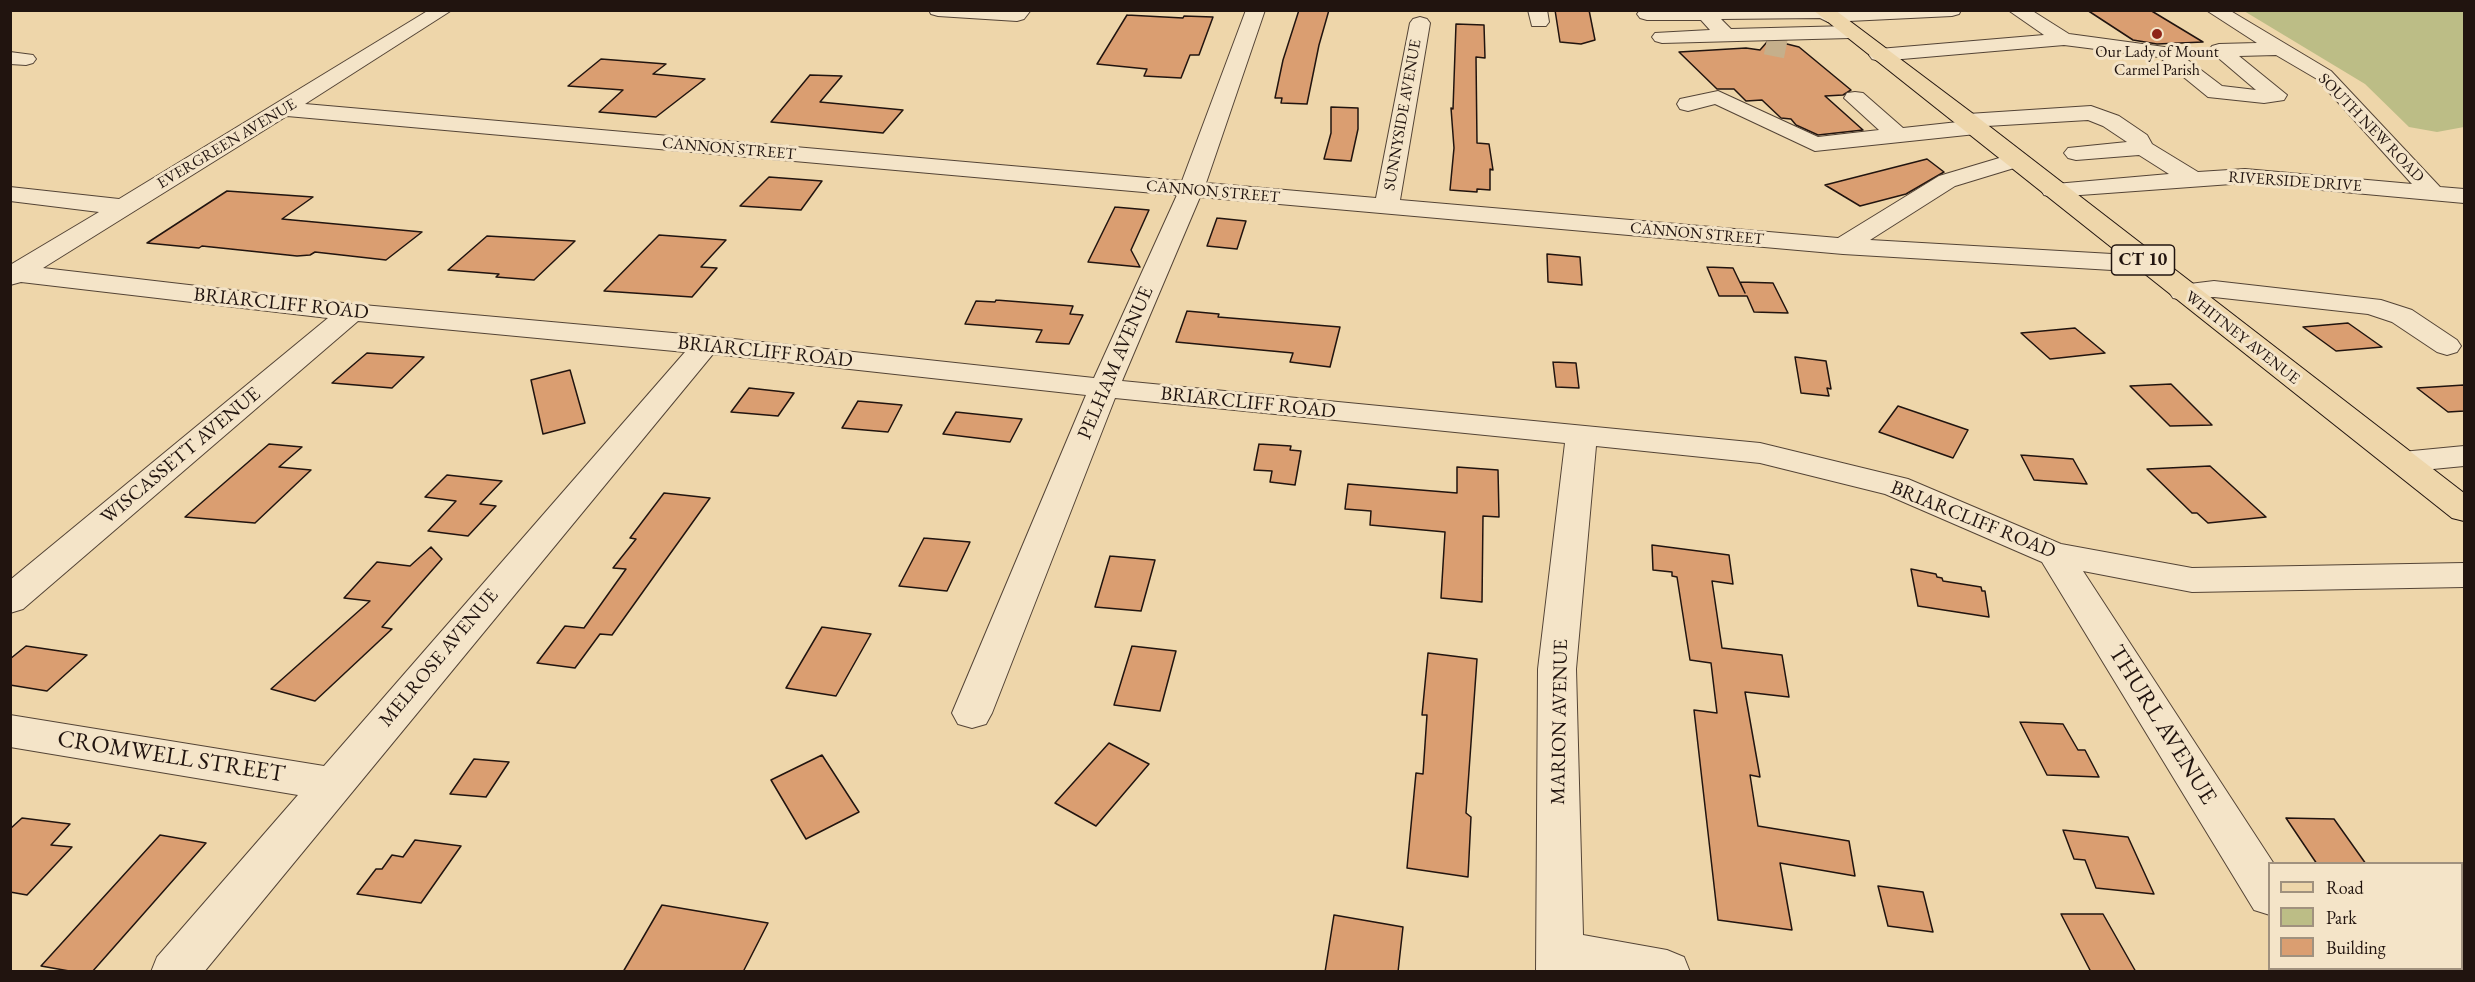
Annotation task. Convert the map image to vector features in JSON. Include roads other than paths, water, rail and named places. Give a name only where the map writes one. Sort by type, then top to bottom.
[{"type":"main road","name":"WHITNEY AVENUE","points":[[1821,18],[1850,32],[1972,124],[2183,292],[2464,510]]},
{"type":"street","name":"EVERGREEN AVENUE","points":[[13,275],[443,10]]},
{"type":"street","points":[[938,10],[1017,15],[1022,10]]},
{"type":"street","name":"PELHAM AVENUE","points":[[972,713],[1104,388],[1191,190],[1256,10]]},
{"type":"street","points":[[1647,14],[1821,18],[1952,10]]},
{"type":"street","points":[[2017,10],[2064,39]]},
{"type":"street","name":"SOUTH NEW ROAD","points":[[2215,10],[2324,75],[2433,193]]},
{"type":"street","points":[[1705,14],[1726,35]]},
{"type":"street","points":[[1662,37],[1748,34],[1821,18]]},
{"type":"street","points":[[1786,48],[1815,46],[1821,18]]},
{"type":"street","name":"SUNNYSIDE AVENUE","points":[[1386,207],[1420,23]]},
{"type":"street","points":[[1748,34],[1766,44]]},
{"type":"street","points":[[1879,56],[2064,39],[2165,52],[2282,49]]},
{"type":"street","points":[[2165,52],[2216,92],[2276,96],[2219,50]]},
{"type":"street","points":[[1688,104],[1718,97],[1815,144],[2091,112],[2139,140],[2143,148],[2194,180]]},
{"type":"street","points":[[1855,98],[1898,135]]},
{"type":"street","name":"CANNON STREET","points":[[284,109],[1843,246],[2112,262],[2143,260]]},
{"type":"street","points":[[2076,153],[2143,148]]},
{"type":"street","points":[[1843,246],[1947,182],[2016,160]]},
{"type":"street","name":"RIVERSIDE DRIVE","points":[[2054,190],[2245,176],[2464,196]]},
{"type":"street","points":[[10,194],[124,207]]},
{"type":"street","name":"BRIARCLIFF ROAD","points":[[13,275],[352,312],[706,345],[1581,437],[1760,453],[1896,486],[2054,554],[2192,580],[2464,575]]},
{"type":"street","points":[[2183,292],[2214,288],[2319,302],[2372,306],[2402,316],[2447,346]]},
{"type":"street","name":"WISCASSETT AVENUE","points":[[10,600],[352,312]]},
{"type":"street","name":"MELROSE AVENUE","points":[[174,972],[706,345]]},
{"type":"street","name":"MARION AVENUE","points":[[1560,962],[1557,669],[1581,437]]},
{"type":"street","points":[[2402,462],[2464,456]]},
{"type":"street","name":"THURL AVENUE","points":[[2054,554],[2268,893]]},
{"type":"street","name":"CROMWELL STREET","points":[[10,731],[332,784]]},
{"type":"street","points":[[1560,962],[1667,972]]},
{"type":"tunnel","points":[[1766,44],[1786,48]]},
{"type":"place","name":"Our Lady of Mount Carmel Parish","points":[[2157,34]]}]
